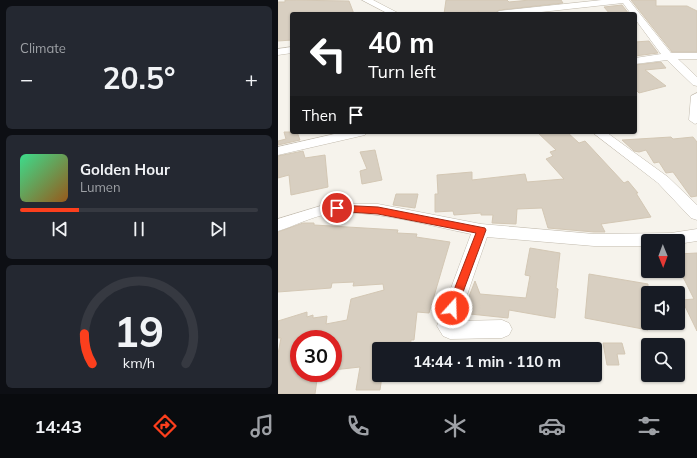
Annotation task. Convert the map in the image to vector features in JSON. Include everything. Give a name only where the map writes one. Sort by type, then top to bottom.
[{"type":"street","points":[[366,0],[392,12]]},
{"type":"street","points":[[512,12],[572,3],[625,0],[634,12]]},
{"type":"street","points":[[637,16],[668,56],[697,84]]},
{"type":"street","points":[[278,52],[290,50]]},
{"type":"street","points":[[637,61],[668,56],[697,56]]},
{"type":"street","points":[[695,120],[697,96]]},
{"type":"street","points":[[278,151],[351,134]]},
{"type":"street","points":[[601,134],[663,180],[697,214]]},
{"type":"street","points":[[278,225],[327,209],[353,208],[378,210],[481,230],[602,240],[671,239],[697,235]]},
{"type":"street","points":[[481,230],[447,326],[450,330],[502,329]]},
{"type":"building","points":[[285,0],[349,1],[353,12],[290,12],[290,40],[278,41],[278,2],[285,2]]},
{"type":"building","points":[[446,0],[507,0],[509,2],[561,0],[563,3],[499,10],[496,12],[444,12]]},
{"type":"building","points":[[631,0],[656,0],[656,6],[687,6],[697,11],[697,52],[672,52]]},
{"type":"building","points":[[622,5],[627,12],[608,12],[604,7]]},
{"type":"building","points":[[649,41],[658,53],[637,56],[637,42]]},
{"type":"building","points":[[661,62],[666,68],[645,70],[666,86],[639,93],[637,91],[637,65]]},
{"type":"building","points":[[284,132],[298,134],[300,140],[278,145],[278,141],[286,139]]},
{"type":"building","points":[[539,134],[569,134],[579,143],[585,141],[624,183],[628,181],[638,193],[636,193],[651,217],[601,224],[605,232],[594,232],[548,228],[542,208],[517,209],[516,224],[492,223],[493,215],[481,215],[481,213],[454,215],[453,211],[435,212],[435,194],[438,194],[437,175],[472,172],[472,180],[525,174],[527,182],[564,179],[546,159],[553,156],[550,152],[556,150]]},
{"type":"building","points":[[671,137],[673,139],[693,137],[697,142],[697,196],[691,197],[673,172],[666,173],[659,162],[654,163],[646,150],[639,152],[634,151],[622,140]]},
{"type":"building","points":[[375,150],[382,180],[362,184],[360,171],[367,169],[360,152]]},
{"type":"building","points":[[303,151],[305,158],[325,155],[328,187],[291,195],[289,175],[278,178],[278,156]]},
{"type":"building","points":[[396,194],[418,194],[415,208],[393,205]]},
{"type":"building","points":[[303,223],[314,223],[314,225],[398,230],[397,233],[417,234],[416,237],[450,242],[429,313],[417,312],[414,340],[411,340],[411,342],[372,342],[372,382],[381,382],[380,390],[356,390],[360,367],[342,369],[342,330],[290,330],[290,382],[317,382],[315,394],[278,394],[278,354],[281,338],[278,338],[278,321],[307,312],[307,317],[313,315],[313,318],[327,316],[326,324],[347,320],[351,299],[384,290],[383,284],[353,286],[354,282],[332,283],[331,288],[278,292],[278,232]]},
{"type":"building","points":[[530,248],[560,253],[556,288],[558,289],[555,318],[509,310],[508,318],[470,314],[469,318],[461,317],[475,281],[480,294],[526,298],[530,276],[525,275]]},
{"type":"building","points":[[697,253],[697,331],[685,306],[685,300],[694,299],[684,278],[685,278],[685,254]]},
{"type":"building","points":[[589,274],[648,284],[648,286],[641,286],[641,329],[585,318]]},
{"type":"building","points":[[603,343],[622,343],[625,354],[617,354],[619,365],[607,365]]},
{"type":"route","points":[[337,208],[378,210],[481,230],[452,308]]}]
